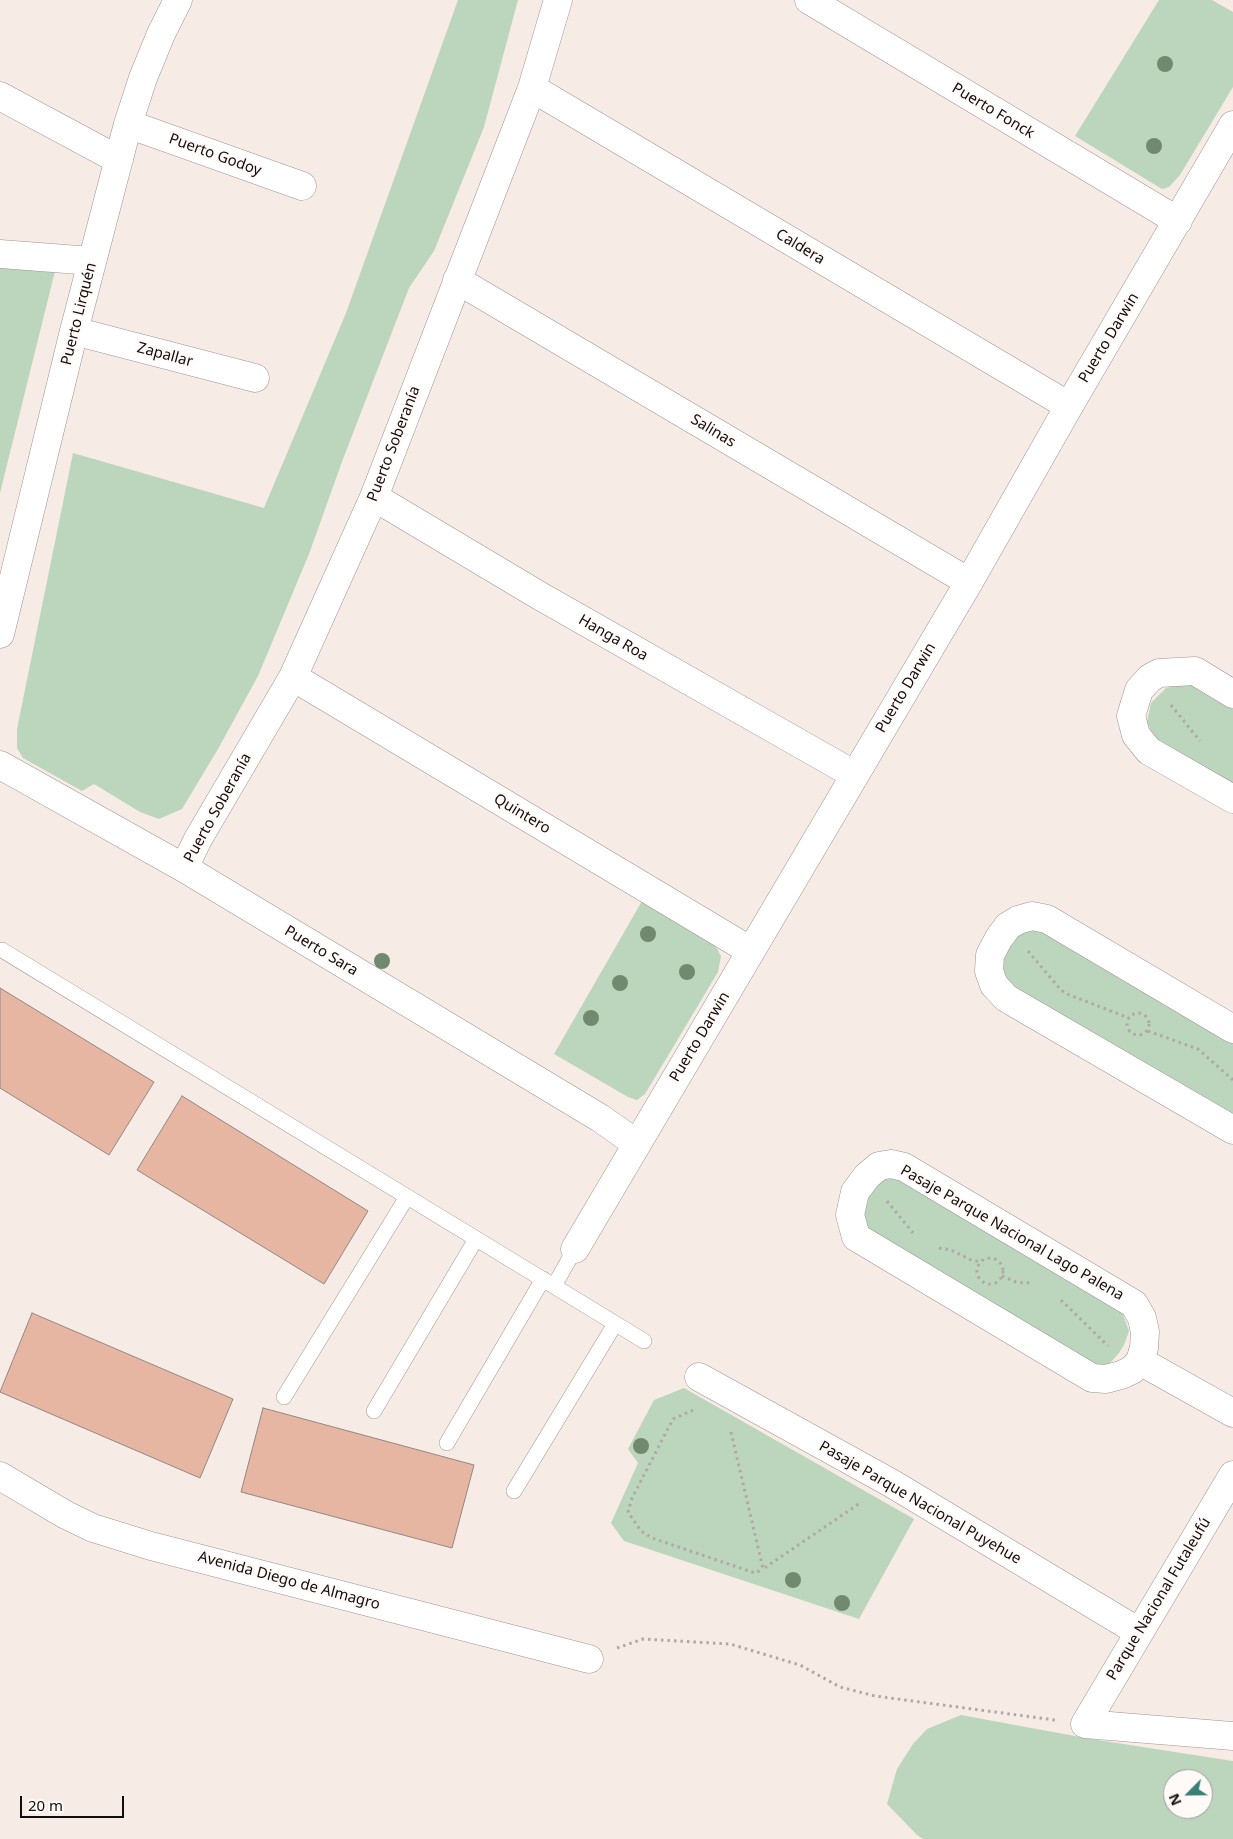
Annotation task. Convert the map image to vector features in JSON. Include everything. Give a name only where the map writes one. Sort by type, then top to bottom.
[{"type":"street","name":"Puerto Lirquén","points":[[0,634],[74,331],[128,124],[154,52],[178,0]]},
{"type":"street","name":"Puerto Soberanía","points":[[184,868],[198,839],[293,677],[374,497],[532,88],[558,0]]},
{"type":"street","name":"Puerto Fonck","points":[[809,0],[1178,221]]},
{"type":"street","name":"Caldera","points":[[532,88],[1069,406]]},
{"type":"street","points":[[0,96],[119,160]]},
{"type":"street","name":"Puerto Godoy","points":[[128,124],[302,186]]},
{"type":"street","name":"Puerto Darwin","points":[[575,1249],[969,582],[1233,125]]},
{"type":"street","points":[[0,254],[92,261]]},
{"type":"street","name":"Salinas","points":[[457,280],[969,582]]},
{"type":"street","name":"Zapallar","points":[[74,331],[255,378]]},
{"type":"street","name":"Hanga Roa","points":[[374,497],[540,596],[855,775]]},
{"type":"street","points":[[1233,694],[1195,671],[1160,673],[1150,678],[1139,690],[1131,716],[1136,735],[1149,751],[1233,799]]},
{"type":"street","name":"Quintero","points":[[293,677],[751,951]]},
{"type":"street","name":"Puerto Sara","points":[[0,765],[184,868],[591,1113],[636,1144]]},
{"type":"street","points":[[1233,1029],[1047,919],[1032,916],[1018,920],[1008,926],[990,955],[989,971],[994,985],[1006,998],[1233,1130]]},
{"type":"street","name":"Pasaje Parque Nacional Lago Palena","points":[[891,1164],[904,1167],[1134,1304],[1142,1318],[1145,1332],[1144,1348],[1136,1365],[1121,1375],[1106,1379],[1092,1378],[856,1237],[850,1215],[855,1192],[867,1176],[879,1166],[891,1164]]},
{"type":"street","points":[[1136,1365],[1233,1413]]},
{"type":"street","name":"Pasaje Parque Nacional Puyehue","points":[[710,1383],[890,1483],[1139,1632]]},
{"type":"street","name":"Parque Nacional Futaleufú","points":[[1085,1724],[1233,1475]]},
{"type":"street","name":"Avenida Diego de Almagro","points":[[0,1476],[66,1515],[93,1528],[170,1550],[588,1659]]},
{"type":"street","points":[[1085,1724],[1233,1736]]},
{"type":"lane","points":[[2,950],[644,1341]]},
{"type":"lane","points":[[284,1397],[408,1197]]},
{"type":"lane","points":[[374,1411],[476,1238]]},
{"type":"lane","points":[[447,1443],[548,1282],[575,1249]]},
{"type":"lane","points":[[514,1491],[615,1324]]},
{"type":"path","points":[[1150,678],[1201,743]]},
{"type":"path","points":[[1008,926],[1061,990],[1128,1018]]},
{"type":"path","points":[[1142,1013],[1149,1021],[1148,1031],[1139,1036],[1134,1035],[1127,1028],[1128,1018],[1133,1014],[1142,1013]]},
{"type":"path","points":[[1148,1031],[1198,1049],[1233,1080]]},
{"type":"path","points":[[867,1176],[916,1235]]},
{"type":"path","points":[[934,1246],[951,1250],[971,1260],[980,1262],[984,1259],[995,1259],[1002,1266],[1002,1276],[999,1280],[994,1283],[983,1282],[977,1273],[980,1262]]},
{"type":"path","points":[[1002,1276],[1026,1283],[1037,1281]]},
{"type":"path","points":[[1061,1299],[1136,1365]]},
{"type":"path","points":[[710,1383],[763,1569]]},
{"type":"path","points":[[699,1408],[673,1419],[632,1498],[628,1512],[641,1531],[652,1538],[755,1573],[863,1502],[854,1497]]},
{"type":"path","points":[[588,1659],[643,1639],[730,1644],[800,1665],[840,1687],[874,1696],[1085,1724]]},
{"type":"green space","points":[[458,0],[518,0],[484,127],[434,251],[409,288],[343,459],[309,554],[258,676],[182,809],[159,819],[140,812],[94,784],[82,791],[23,758],[17,748],[17,729],[73,453],[264,508],[346,313]]},
{"type":"green space","points":[[1159,0],[1212,0],[1233,12],[1233,87],[1180,175],[1169,187],[1162,189],[1075,136]]},
{"type":"green space","points":[[0,265],[56,267],[0,493]]},
{"type":"green space","points":[[1188,682],[1233,709],[1233,785],[1155,739],[1147,722],[1151,703],[1166,688]]},
{"type":"green space","points":[[642,901],[714,943],[721,956],[718,972],[645,1094],[637,1100],[628,1097],[554,1054]]},
{"type":"green space","points":[[1035,929],[1047,931],[1233,1043],[1233,1118],[1010,988],[1001,968],[1003,953],[1011,938],[1021,932]]},
{"type":"green space","points":[[891,1176],[900,1177],[1121,1309],[1129,1331],[1119,1353],[1110,1363],[1101,1367],[1094,1365],[869,1232],[862,1224],[862,1205],[880,1181]]},
{"type":"green space","points":[[684,1388],[914,1519],[859,1619],[624,1541],[611,1523],[638,1463],[628,1449],[654,1400]]},
{"type":"green space","points":[[961,1715],[1091,1739],[1233,1761],[1233,1839],[923,1839],[887,1804],[897,1769],[913,1744],[927,1729]]},
{"type":"building","points":[[0,988],[154,1082],[109,1155],[0,1088]]},
{"type":"building","points":[[182,1096],[368,1211],[324,1284],[137,1170]]},
{"type":"building","points":[[32,1313],[233,1399],[200,1478],[0,1392]]},
{"type":"building","points":[[263,1408],[474,1465],[452,1548],[241,1492]]}]
